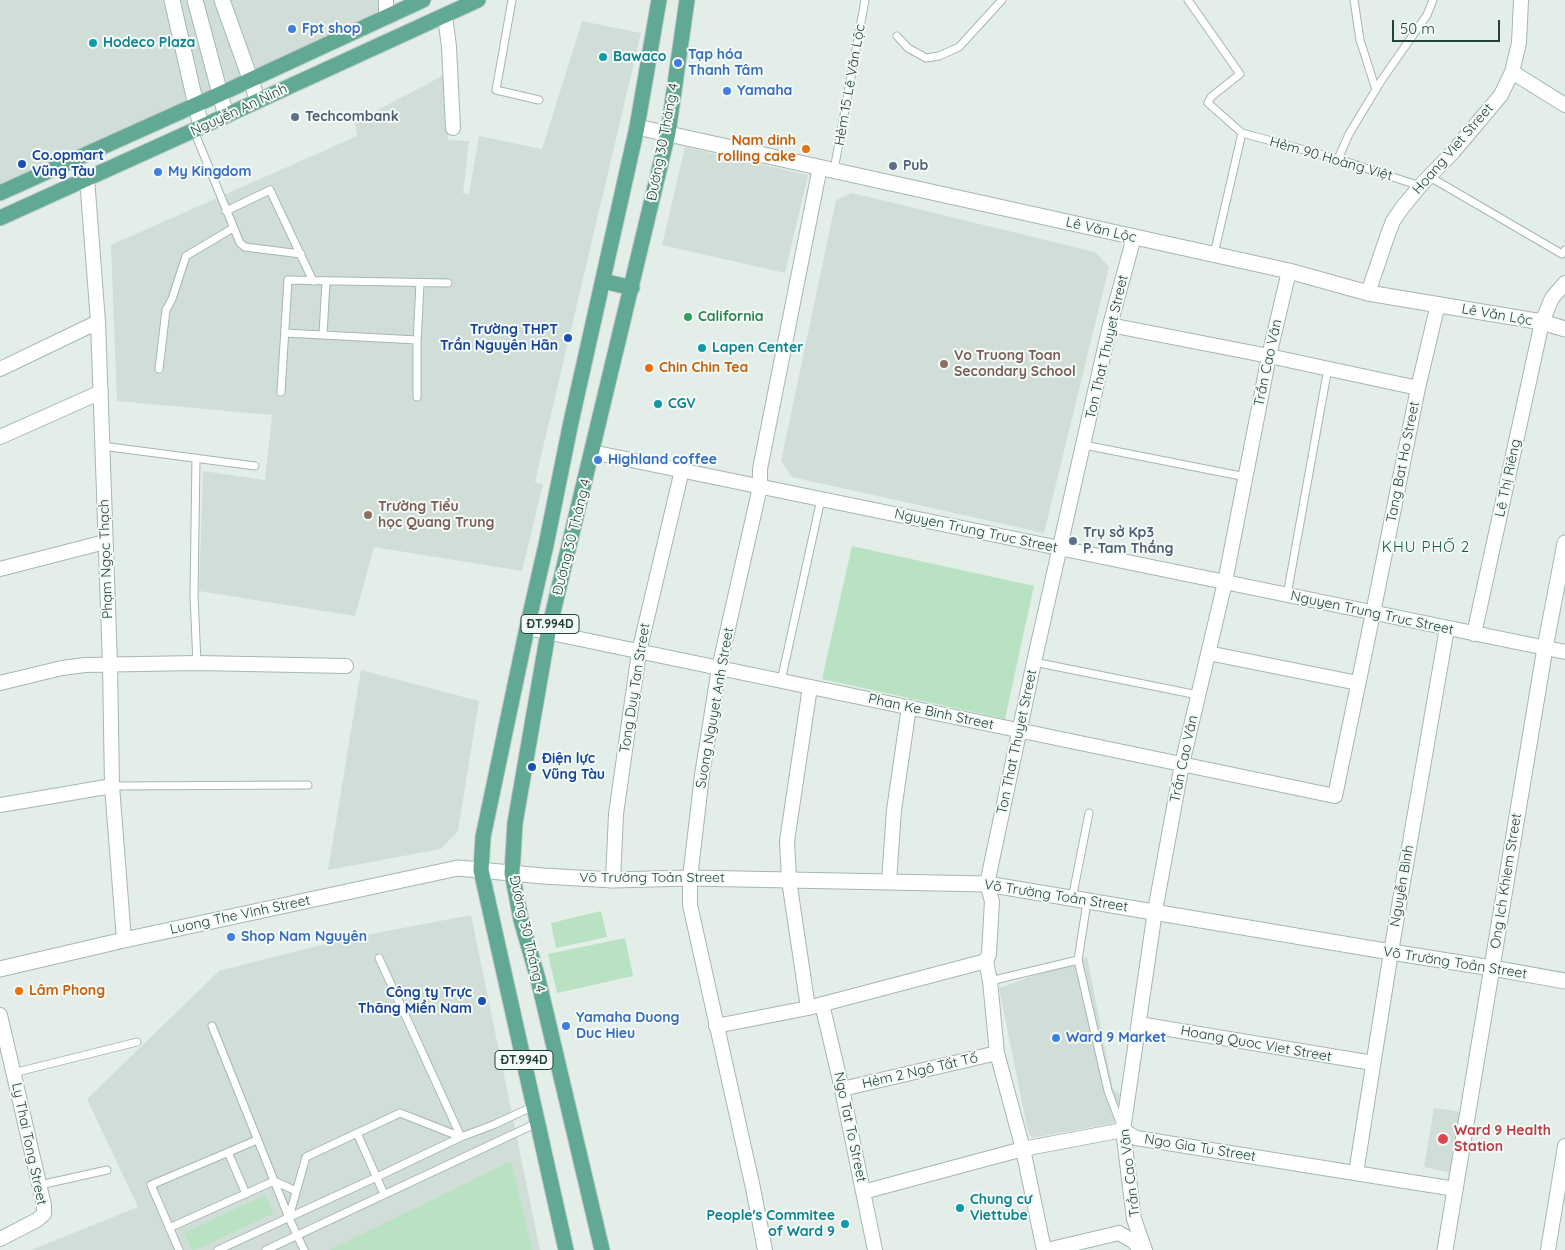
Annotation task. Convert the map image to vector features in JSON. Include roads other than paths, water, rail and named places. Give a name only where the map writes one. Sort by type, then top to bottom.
[{"type":"main road","name":"Nguyễn An Ninh","points":[[0,193],[250,81],[423,0]]},
{"type":"main road","name":"Nguyễn An Ninh","points":[[0,218],[478,0]]},
{"type":"main road","name":"Đường 30 Tháng 4","points":[[566,1250],[481,870],[483,837],[526,628],[546,545],[571,422],[637,127],[659,0]]},
{"type":"main road","name":"Đường 30 Tháng 4","points":[[602,1250],[538,979],[521,920],[512,874],[515,823],[548,633],[668,133],[687,0]]},
{"type":"main road","points":[[603,281],[632,288]]},
{"type":"street","points":[[197,129],[195,106],[172,3],[194,0],[226,116]]},
{"type":"street","points":[[222,0],[258,101]]},
{"type":"street","points":[[386,0],[386,17]]},
{"type":"street","name":"Hoang Viet Street","points":[[1368,294],[1393,222],[1425,181],[1453,152],[1501,94],[1512,72],[1519,44],[1521,0]]},
{"type":"street","points":[[445,16],[454,128]]},
{"type":"street","points":[[1512,72],[1565,105]]},
{"type":"street","name":"Lê Văn Lộc","points":[[637,127],[1289,271],[1368,294],[1542,322],[1565,329]]},
{"type":"street","name":"Suong Nguyet Anh Street","points":[[765,1250],[690,905],[690,878],[702,775],[719,668],[760,487],[760,469],[827,169]]},
{"type":"street","name":"Phạm Ngọc Thạch","points":[[87,178],[98,322],[104,542],[110,664],[112,786],[124,940]]},
{"type":"street","name":"Ton That Thuyet Street","points":[[1045,1250],[1022,1148],[997,1053],[990,981],[986,961],[989,954],[992,901],[987,884],[1019,730],[1110,325],[1134,237]]},
{"type":"street","name":"Trần Cao Vân","points":[[1143,1250],[1134,1219],[1124,1130],[1155,911],[1182,764],[1225,582],[1269,356],[1289,271]]},
{"type":"street","name":"Lê Thị Riêng","points":[[1474,634],[1542,322],[1552,298],[1565,283]]},
{"type":"street","name":"Tang Bat Ho Street","points":[[1335,796],[1418,388],[1438,304]]},
{"type":"street","points":[[0,369],[98,322]]},
{"type":"street","points":[[1110,325],[1328,368],[1418,388]]},
{"type":"street","points":[[0,437],[100,392]]},
{"type":"street","name":"Nguyen Trung Truc Street","points":[[592,452],[1565,652]]},
{"type":"street","name":"Tong Duy Tan Street","points":[[613,880],[616,814],[639,652],[682,470]]},
{"type":"street","points":[[0,569],[104,542]]},
{"type":"street","name":"Ong Ich Khiem Street","points":[[1445,1250],[1545,648],[1565,543]]},
{"type":"street","name":"Phan Ke Binh Street","points":[[526,628],[1335,796]]},
{"type":"street","name":"Nguyễn Bình","points":[[1356,1173],[1391,952],[1447,628]]},
{"type":"street","points":[[1208,653],[1358,683]]},
{"type":"street","points":[[0,683],[85,664],[197,663],[346,666]]},
{"type":"street","name":"Ngo Tat To Street","points":[[810,687],[789,818],[787,841],[789,880],[815,1006],[842,1089],[875,1250]]},
{"type":"street","points":[[889,882],[894,810],[909,708]]},
{"type":"street","points":[[0,805],[112,786]]},
{"type":"street","name":"Luong The Vinh Street","points":[[0,969],[124,940],[458,868],[481,870]]},
{"type":"street","name":"Võ Trường Toản Street","points":[[481,870],[512,874],[613,880],[690,878],[987,884],[1565,981]]},
{"type":"street","points":[[716,1026],[815,1006],[986,961]]},
{"type":"street","name":"Ly Thai Tong Street","points":[[0,1015],[44,1205],[44,1214],[38,1220],[0,1239]]},
{"type":"street","name":"Hoang Quoc Viet Street","points":[[1139,1024],[1374,1064]]},
{"type":"street","name":"Hẻm 2 Ngô Tất Tố","points":[[842,1089],[997,1053]]},
{"type":"street","points":[[863,1192],[1022,1148],[1124,1130]]},
{"type":"street","name":"Ngo Gia Tu Street","points":[[1124,1130],[1136,1138],[1455,1189]]},
{"type":"street","points":[[1548,1250],[1565,1146]]},
{"type":"street","points":[[1045,1250],[1119,1233],[1133,1241],[1143,1250]]},
{"type":"lane","points":[[512,0],[496,90],[539,100]]},
{"type":"lane","name":"Hẻm 15 Lê Văn Lộc","points":[[827,169],[865,0]]},
{"type":"lane","points":[[896,36],[908,48],[926,58],[939,56],[959,47],[1002,0]]},
{"type":"lane","points":[[1188,0],[1240,74],[1211,97],[1208,103],[1242,133],[1214,255]]},
{"type":"lane","points":[[1354,0],[1360,40],[1376,90]]},
{"type":"lane","points":[[1338,159],[1350,134],[1376,90],[1427,15],[1433,0]]},
{"type":"lane","points":[[197,129],[226,211],[240,243],[244,246],[301,254]]},
{"type":"lane","name":"Hẻm 90 Hoàng Việt","points":[[1242,133],[1425,181],[1562,254],[1565,250]]},
{"type":"lane","points":[[226,211],[270,190],[313,281]]},
{"type":"lane","points":[[159,369],[166,310],[172,299],[186,256],[233,228]]},
{"type":"lane","points":[[281,392],[288,280],[448,283]]},
{"type":"lane","points":[[323,336],[326,281]]},
{"type":"lane","points":[[417,397],[420,283]]},
{"type":"lane","points":[[284,334],[417,340]]},
{"type":"lane","points":[[1286,595],[1328,368]]},
{"type":"lane","points":[[1084,445],[1246,478]]},
{"type":"lane","points":[[102,446],[255,466]]},
{"type":"lane","points":[[196,458],[194,596],[197,663]]},
{"type":"lane","points":[[781,681],[821,499]]},
{"type":"lane","points":[[1034,662],[1198,695]]},
{"type":"lane","points":[[112,786],[308,786]]},
{"type":"lane","points":[[1072,899],[1089,813]]},
{"type":"lane","points":[[1087,902],[1078,960],[1108,1091],[1124,1130]]},
{"type":"lane","points":[[379,958],[461,1137]]},
{"type":"lane","points":[[990,981],[1078,960]]},
{"type":"lane","points":[[212,1026],[289,1218],[304,1250]]},
{"type":"lane","points":[[13,1073],[137,1042]]},
{"type":"lane","points":[[218,1250],[377,1178],[461,1137],[534,1106]]},
{"type":"lane","points":[[289,1218],[306,1156],[400,1113],[461,1137]]},
{"type":"lane","points":[[266,1250],[538,1123]]},
{"type":"lane","points":[[357,1133],[384,1194]]},
{"type":"lane","points":[[178,1250],[151,1185],[257,1140]]},
{"type":"lane","points":[[228,1152],[246,1194]]},
{"type":"lane","points":[[40,1185],[108,1170]]},
{"type":"lane","points":[[274,1181],[296,1192]]},
{"type":"lane","points":[[169,1228],[274,1181]]},
{"type":"place","name":"Fpt shop","points":[[292,29]]},
{"type":"place","name":"Hodeco Plaza","points":[[93,43]]},
{"type":"place","name":"Bawaco","points":[[603,57]]},
{"type":"place","name":"Tạp hóa Thanh Tâm","points":[[678,63]]},
{"type":"place","name":"Yamaha","points":[[727,91]]},
{"type":"place","name":"Techcombank","points":[[295,117]]},
{"type":"place","name":"Nam dinh rolling cake","points":[[806,149]]},
{"type":"place","name":"Co.opmart Vũng Tàu","points":[[22,164]]},
{"type":"place","name":"Pub","points":[[893,166]]},
{"type":"place","name":"My Kingdom","points":[[158,172]]},
{"type":"place","name":"California","points":[[688,317]]},
{"type":"place","name":"Trường THPT Trần Nguyên Hãn","points":[[568,338]]},
{"type":"place","name":"Lapen Center","points":[[702,348]]},
{"type":"place","name":"Vo Truong Toan Secondary School","points":[[944,364]]},
{"type":"place","name":"Chin Chin Tea","points":[[649,368]]},
{"type":"place","name":"CGV","points":[[658,404]]},
{"type":"place","name":"Highland coffee","points":[[598,460]]},
{"type":"place","name":"Trường Tiểu học Quang Trung","points":[[368,515]]},
{"type":"place","name":"Trụ sở Kp3 P. Tam Thắng","points":[[1073,541]]},
{"type":"place","name":"Điện lực Vũng Tàu","points":[[532,767]]},
{"type":"place","name":"Shop Nam Nguyên","points":[[231,937]]},
{"type":"place","name":"Lâm Phong","points":[[19,991]]},
{"type":"place","name":"Công ty Trực Thăng Miền Nam","points":[[482,1001]]},
{"type":"place","name":"Yamaha Duong Duc Hieu","points":[[566,1026]]},
{"type":"place","name":"Ward 9 Market","points":[[1056,1038]]},
{"type":"place","name":"Ward 9 Health Station","points":[[1443,1139]]},
{"type":"place","name":"Chung cư Viettube","points":[[960,1208]]},
{"type":"place","name":"People's Commitee of Ward 9","points":[[845,1224]]},
{"type":"district","name":"KHU PHỐ 2","points":[[1426,547]]}]
